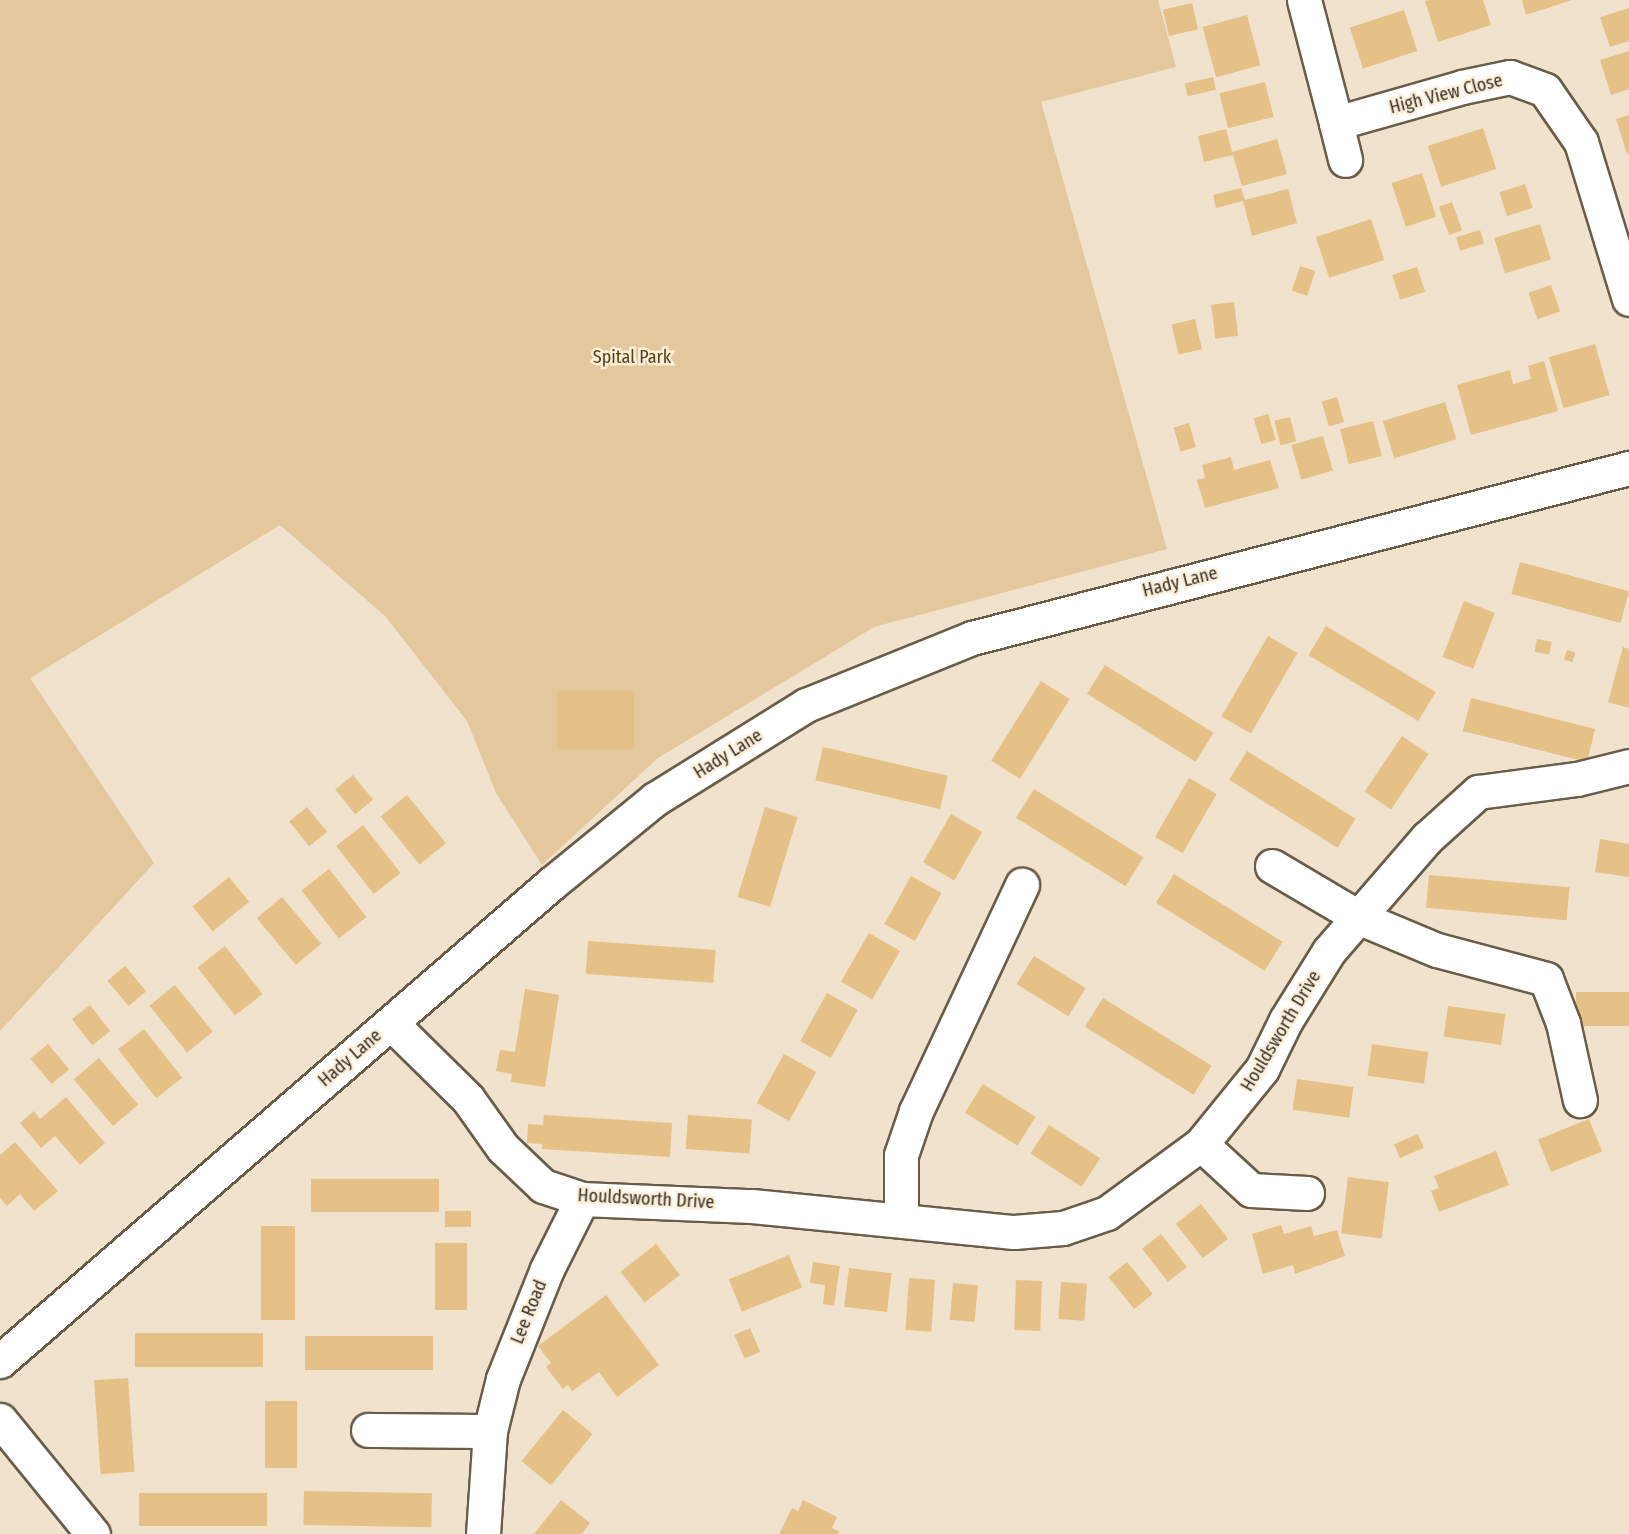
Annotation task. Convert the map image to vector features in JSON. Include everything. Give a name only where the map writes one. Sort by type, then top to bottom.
[{"type":"street","points":[[1304,0],[1345,160]]},
{"type":"street","name":"High View Close","points":[[1336,123],[1462,87],[1510,78],[1545,90],[1581,142],[1629,299]]},
{"type":"street","name":"Hady Lane","points":[[0,1361],[552,882],[655,800],[806,705],[972,638],[1629,468]]},
{"type":"street","name":"Houldsworth Drive","points":[[391,1023],[468,1099],[503,1148],[543,1186],[582,1199],[752,1206],[1014,1232],[1064,1228],[1107,1213],[1201,1144],[1262,1069],[1286,1020],[1329,951],[1427,838],[1478,792],[1578,779],[1629,766]]},
{"type":"street","points":[[1272,866],[1360,918],[1437,950],[1546,979],[1563,1023],[1580,1100]]},
{"type":"street","points":[[901,1220],[901,1155],[916,1111],[1022,885]]},
{"type":"street","points":[[1201,1144],[1251,1190],[1307,1193]]},
{"type":"street","name":"Lee Road","points":[[483,1534],[490,1431],[503,1378],[547,1269],[582,1199]]},
{"type":"street","points":[[0,1420],[67,1497],[93,1534]]},
{"type":"street","points":[[368,1430],[490,1431]]},
{"type":"green space","name":"Spital Park","points":[[0,0],[1158,0],[1176,67],[1041,102],[1167,549],[874,627],[658,758],[542,865],[496,793],[467,721],[385,616],[280,525],[30,678],[154,863],[0,1031]]},
{"type":"building","points":[[1483,0],[1491,25],[1438,42],[1425,1]]},
{"type":"building","points":[[1522,0],[1572,0],[1526,15]]},
{"type":"building","points":[[1192,3],[1198,29],[1169,36],[1163,10]]},
{"type":"building","points":[[1629,8],[1629,41],[1610,47],[1600,17]]},
{"type":"building","points":[[1404,10],[1417,51],[1363,69],[1350,28]]},
{"type":"building","points":[[1247,15],[1260,65],[1216,77],[1203,27]]},
{"type":"building","points":[[1629,51],[1629,89],[1611,95],[1600,60]]},
{"type":"building","points":[[1213,77],[1216,90],[1188,96],[1185,84]]},
{"type":"building","points":[[1265,82],[1274,117],[1228,128],[1219,93]]},
{"type":"building","points":[[1629,115],[1629,153],[1627,154],[1616,119]]},
{"type":"building","points":[[1483,128],[1496,169],[1441,187],[1428,146]]},
{"type":"building","points":[[1226,129],[1232,152],[1277,139],[1287,174],[1242,186],[1233,155],[1204,162],[1198,136]]},
{"type":"building","points":[[1422,173],[1436,217],[1406,227],[1392,183]]},
{"type":"building","points":[[1525,184],[1533,208],[1507,216],[1499,192]]},
{"type":"building","points":[[1241,188],[1245,200],[1288,189],[1297,223],[1252,236],[1243,201],[1216,208],[1213,195]]},
{"type":"building","points":[[1452,202],[1462,230],[1449,235],[1439,207]]},
{"type":"building","points":[[1371,219],[1384,260],[1329,278],[1316,237]]},
{"type":"building","points":[[1540,224],[1551,259],[1505,273],[1494,238]]},
{"type":"building","points":[[1480,230],[1484,243],[1460,251],[1456,237]]},
{"type":"building","points":[[1300,266],[1315,271],[1307,296],[1292,291]]},
{"type":"building","points":[[1417,267],[1425,292],[1400,300],[1392,275]]},
{"type":"building","points":[[1551,285],[1560,311],[1537,319],[1528,293]]},
{"type":"building","points":[[1234,302],[1238,336],[1215,339],[1211,305]]},
{"type":"building","points":[[1195,319],[1202,349],[1179,355],[1172,324]]},
{"type":"building","points":[[1595,344],[1610,395],[1563,408],[1549,357]]},
{"type":"building","points":[[1544,361],[1558,411],[1471,435],[1457,385],[1510,370],[1513,384],[1531,379],[1528,366]]},
{"type":"building","points":[[1337,397],[1344,422],[1329,426],[1322,401]]},
{"type":"building","points":[[1445,402],[1456,439],[1394,458],[1383,421]]},
{"type":"building","points":[[1268,414],[1276,440],[1262,444],[1254,418]]},
{"type":"building","points":[[1290,417],[1296,441],[1281,445],[1274,421]]},
{"type":"building","points":[[1373,421],[1382,456],[1349,464],[1340,429]]},
{"type":"building","points":[[1189,423],[1196,447],[1181,451],[1174,427]]},
{"type":"building","points":[[1323,436],[1333,471],[1301,480],[1291,445]]},
{"type":"building","points":[[1231,457],[1234,470],[1270,460],[1279,488],[1205,508],[1197,480],[1205,478],[1202,465]]},
{"type":"building","points":[[1520,562],[1629,591],[1621,623],[1511,594]]},
{"type":"building","points":[[1464,601],[1495,613],[1473,669],[1442,657]]},
{"type":"building","points":[[1326,626],[1436,692],[1418,721],[1308,655]]},
{"type":"building","points":[[1268,636],[1297,653],[1251,734],[1222,717]]},
{"type":"building","points":[[1537,639],[1552,642],[1549,655],[1535,652]]},
{"type":"building","points":[[1623,647],[1629,649],[1629,708],[1608,702]]},
{"type":"building","points":[[1567,650],[1576,653],[1572,662],[1564,660]]},
{"type":"building","points":[[1105,665],[1214,733],[1196,762],[1087,694]]},
{"type":"building","points":[[1041,681],[1070,699],[1020,779],[991,761]]},
{"type":"building","points":[[557,691],[634,691],[634,749],[557,749]]},
{"type":"building","points":[[1471,698],[1595,729],[1587,762],[1463,731]]},
{"type":"building","points":[[1402,736],[1429,754],[1391,809],[1365,792]]},
{"type":"building","points":[[823,747],[948,776],[940,809],[815,780]]},
{"type":"building","points":[[1247,751],[1356,819],[1338,848],[1229,780]]},
{"type":"building","points":[[353,775],[373,800],[355,814],[335,789]]},
{"type":"building","points":[[1189,778],[1217,794],[1183,853],[1155,837]]},
{"type":"building","points":[[1034,789],[1143,857],[1125,886],[1016,818]]},
{"type":"building","points":[[407,795],[446,843],[420,865],[381,816]]},
{"type":"building","points":[[307,807],[327,832],[309,846],[289,821]]},
{"type":"building","points":[[765,807],[798,817],[770,907],[738,897]]},
{"type":"building","points":[[951,814],[982,832],[954,880],[923,862]]},
{"type":"building","points":[[363,825],[401,873],[374,894],[336,846]]},
{"type":"building","points":[[1600,839],[1629,844],[1629,877],[1595,872]]},
{"type":"building","points":[[329,869],[367,917],[339,939],[301,891]]},
{"type":"building","points":[[1174,874],[1283,942],[1265,971],[1156,903]]},
{"type":"building","points":[[1429,875],[1569,887],[1567,920],[1426,908]]},
{"type":"building","points":[[911,876],[942,893],[915,941],[884,924]]},
{"type":"building","points":[[229,877],[249,902],[213,931],[192,907]]},
{"type":"building","points":[[282,897],[321,944],[296,965],[257,918]]},
{"type":"building","points":[[869,933],[900,951],[872,999],[841,981]]},
{"type":"building","points":[[588,941],[716,950],[713,983],[586,974]]},
{"type":"building","points":[[225,946],[263,994],[235,1016],[197,968]]},
{"type":"building","points":[[1034,956],[1086,988],[1068,1016],[1017,984]]},
{"type":"building","points":[[125,966],[146,991],[129,1006],[107,981]]},
{"type":"building","points":[[175,985],[213,1032],[187,1052],[149,1006]]},
{"type":"building","points":[[525,989],[559,995],[545,1087],[511,1082],[512,1074],[496,1071],[500,1050],[515,1052]]},
{"type":"building","points":[[1576,992],[1629,992],[1629,1026],[1576,1026]]},
{"type":"building","points":[[827,993],[858,1010],[831,1058],[800,1041]]},
{"type":"building","points":[[1103,998],[1212,1066],[1194,1095],[1085,1027]]},
{"type":"building","points":[[90,1005],[110,1031],[92,1045],[72,1019]]},
{"type":"building","points":[[1448,1006],[1505,1014],[1501,1045],[1444,1037]]},
{"type":"building","points":[[144,1029],[182,1078],[156,1098],[118,1049]]},
{"type":"building","points":[[48,1044],[69,1069],[52,1084],[30,1059]]},
{"type":"building","points":[[1372,1044],[1428,1052],[1424,1084],[1368,1076]]},
{"type":"building","points":[[784,1054],[816,1072],[789,1121],[757,1103]]},
{"type":"building","points":[[99,1058],[138,1105],[113,1126],[74,1079]]},
{"type":"building","points":[[1297,1079],[1353,1087],[1349,1118],[1293,1110]]},
{"type":"building","points":[[983,1084],[1036,1117],[1018,1146],[965,1113]]},
{"type":"building","points":[[66,1097],[105,1143],[80,1165],[55,1136],[41,1148],[20,1123],[34,1111],[40,1119]]},
{"type":"building","points":[[544,1115],[672,1123],[670,1157],[542,1149],[542,1144],[527,1143],[528,1124],[543,1125]]},
{"type":"building","points":[[688,1115],[752,1119],[749,1153],[686,1149]]},
{"type":"building","points":[[1589,1119],[1602,1151],[1551,1172],[1538,1140]]},
{"type":"building","points":[[1049,1125],[1100,1158],[1082,1187],[1030,1154]]},
{"type":"building","points":[[1418,1134],[1424,1148],[1400,1158],[1394,1144]]},
{"type":"building","points":[[15,1142],[58,1191],[34,1211],[20,1194],[7,1206],[0,1198],[0,1155]]},
{"type":"building","points":[[1496,1151],[1509,1185],[1439,1212],[1431,1191],[1439,1188],[1434,1176]]},
{"type":"building","points":[[1348,1177],[1389,1182],[1382,1239],[1341,1234]]},
{"type":"building","points":[[311,1179],[439,1179],[439,1212],[311,1212]]},
{"type":"building","points":[[1201,1204],[1228,1239],[1203,1258],[1176,1224]]},
{"type":"building","points":[[445,1211],[471,1211],[471,1227],[445,1227]]},
{"type":"building","points":[[1281,1225],[1284,1234],[1311,1226],[1314,1236],[1337,1230],[1345,1256],[1295,1274],[1293,1265],[1263,1274],[1252,1234]]},
{"type":"building","points":[[261,1226],[295,1226],[295,1320],[261,1320]]},
{"type":"building","points":[[1161,1234],[1187,1267],[1168,1282],[1142,1249]]},
{"type":"building","points":[[435,1243],[467,1243],[467,1310],[435,1310]]},
{"type":"building","points":[[656,1244],[680,1275],[645,1302],[621,1272]]},
{"type":"building","points":[[789,1255],[802,1287],[742,1312],[729,1279]]},
{"type":"building","points":[[813,1262],[840,1266],[834,1306],[823,1304],[825,1285],[810,1283]]},
{"type":"building","points":[[1127,1262],[1153,1294],[1134,1309],[1108,1277]]},
{"type":"building","points":[[849,1268],[892,1273],[887,1312],[844,1307]]},
{"type":"building","points":[[909,1278],[935,1280],[931,1332],[905,1330]]},
{"type":"building","points":[[1016,1280],[1042,1281],[1040,1331],[1014,1330]]},
{"type":"building","points":[[1061,1282],[1087,1284],[1084,1321],[1058,1319]]},
{"type":"building","points":[[953,1283],[978,1285],[975,1322],[950,1320]]},
{"type":"building","points":[[606,1295],[659,1365],[617,1397],[599,1372],[572,1391],[568,1385],[563,1389],[546,1367],[551,1363],[538,1346]]},
{"type":"building","points":[[750,1328],[760,1352],[745,1359],[734,1335]]},
{"type":"building","points":[[135,1333],[263,1333],[263,1367],[135,1367]]},
{"type":"building","points":[[305,1336],[433,1336],[433,1370],[305,1370]]},
{"type":"building","points":[[128,1378],[135,1472],[101,1474],[94,1380]]},
{"type":"building","points":[[265,1401],[297,1401],[297,1468],[265,1468]]},
{"type":"building","points":[[563,1410],[593,1434],[551,1485],[521,1461]]},
{"type":"building","points":[[304,1491],[432,1493],[431,1527],[303,1525]]},
{"type":"building","points":[[139,1493],[267,1493],[267,1526],[139,1526]]},
{"type":"building","points":[[561,1500],[590,1523],[582,1534],[534,1534]]},
{"type":"building","points":[[803,1500],[837,1517],[832,1528],[839,1531],[838,1534],[779,1534],[792,1508],[798,1511]]}]
